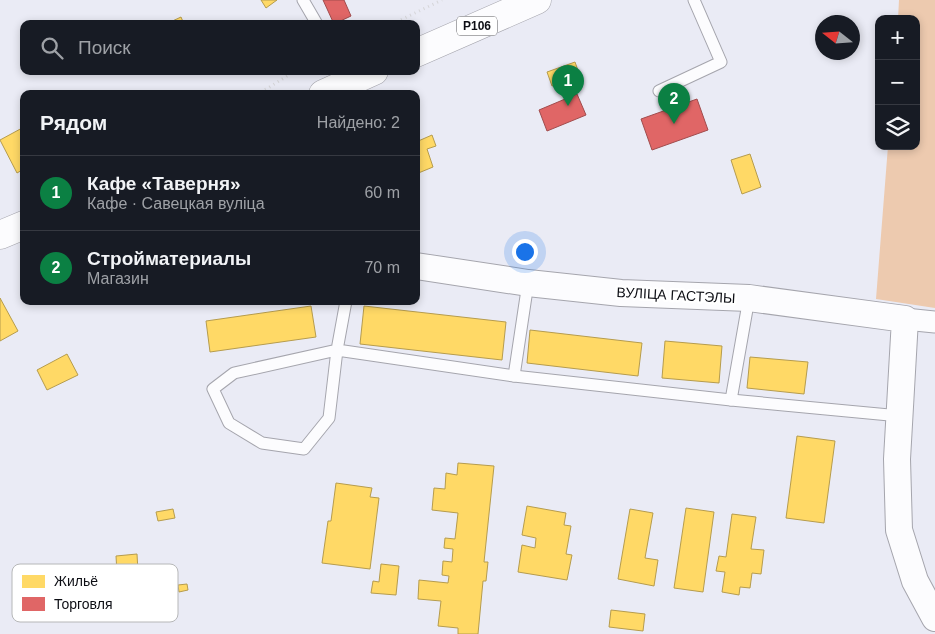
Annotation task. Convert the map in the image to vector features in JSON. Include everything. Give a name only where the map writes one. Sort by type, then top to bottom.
[{"type":"main road","name":"Р106","points":[[420,51],[537,0]]},
{"type":"main road","points":[[330,90],[356,75]]},
{"type":"main road","points":[[0,235],[20,227]]},
{"type":"street","name":"ВУЛІЦА ГАСТЭЛЫ","points":[[420,267],[528,283],[621,293],[749,298],[935,322]]},
{"type":"street","points":[[905,319],[897,459],[899,530],[915,581],[935,618]]},
{"type":"lane","points":[[303,0],[315,20]]},
{"type":"lane","points":[[659,91],[721,62],[694,0]]},
{"type":"lane","points":[[514,376],[528,283]]},
{"type":"lane","points":[[731,400],[749,298]]},
{"type":"lane","points":[[345,305],[337,350],[329,418],[304,449],[262,443],[229,423],[213,389],[234,372],[337,350],[514,376],[731,400],[900,416]]},
{"type":"path","points":[[400,20],[442,0]]},
{"type":"path","points":[[264,90],[289,75]]},
{"type":"shaded area","points":[[899,0],[935,0],[935,308],[876,299],[888,150],[920,150],[920,15],[898,15]]},
{"type":"building: Жильё","points":[[261,0],[277,0],[266,8]]},
{"type":"building: Жильё","points":[[575,62],[580,76],[566,81],[561,67]]},
{"type":"building: Жильё","points":[[561,67],[566,81],[552,86],[547,72]]},
{"type":"building: Жильё","points":[[20,129],[20,171],[17,173],[0,140]]},
{"type":"building: Жильё","points":[[432,135],[436,146],[427,149],[433,167],[420,172],[420,140]]},
{"type":"building: Жильё","points":[[750,154],[761,187],[742,194],[731,160]]},
{"type":"building: Жильё","points":[[0,298],[18,331],[0,341]]},
{"type":"building: Жильё","points":[[311,306],[316,337],[210,352],[206,321]]},
{"type":"building: Жильё","points":[[364,306],[506,322],[502,360],[360,344]]},
{"type":"building: Жильё","points":[[530,330],[642,343],[638,376],[527,363]]},
{"type":"building: Жильё","points":[[665,341],[722,346],[719,383],[662,378]]},
{"type":"building: Жильё","points":[[67,354],[78,375],[47,390],[37,370]]},
{"type":"building: Жильё","points":[[750,357],[808,362],[804,394],[747,388]]},
{"type":"building: Жильё","points":[[797,436],[835,441],[824,523],[786,518]]},
{"type":"building: Жильё","points":[[458,463],[494,466],[484,562],[488,562],[486,581],[483,581],[478,634],[458,634],[458,628],[438,626],[441,601],[418,599],[419,580],[448,583],[449,576],[442,575],[443,561],[452,562],[453,549],[444,548],[445,538],[455,539],[458,513],[432,510],[434,488],[445,489],[446,473],[457,475]]},
{"type":"building: Жильё","points":[[336,483],[372,488],[370,497],[379,498],[370,569],[322,563],[328,521],[331,521]]},
{"type":"building: Жильё","points":[[527,506],[566,513],[564,525],[571,526],[566,554],[572,555],[567,580],[518,572],[522,545],[535,548],[536,538],[522,535]]},
{"type":"building: Жильё","points":[[686,508],[714,512],[703,592],[674,588]]},
{"type":"building: Жильё","points":[[173,509],[175,518],[158,521],[156,512]]},
{"type":"building: Жильё","points":[[630,509],[653,513],[645,558],[658,560],[654,586],[618,579]]},
{"type":"building: Жильё","points":[[732,514],[756,517],[751,549],[764,550],[761,574],[752,573],[750,588],[740,587],[739,595],[722,592],[725,572],[716,571],[719,556],[726,557]]},
{"type":"building: Жильё","points":[[137,554],[138,564],[116,564],[116,556]]},
{"type":"building: Жильё","points":[[381,564],[399,566],[396,595],[371,593],[373,581],[379,582]]},
{"type":"building: Жильё","points":[[187,584],[188,590],[179,592],[178,585]]},
{"type":"building: Жильё","points":[[611,610],[645,614],[643,631],[609,627]]},
{"type":"building: Торговля","points":[[323,0],[344,0],[351,16],[342,20],[332,20]]},
{"type":"building: Торговля","points":[[577,94],[586,115],[547,131],[539,110]]},
{"type":"building: Торговля","points":[[697,99],[708,130],[652,150],[641,119]]},
{"type":"place","name":"Кафе «Таверня»","points":[[568,106]]},
{"type":"place","name":"Стройматериалы","points":[[674,124]]}]
